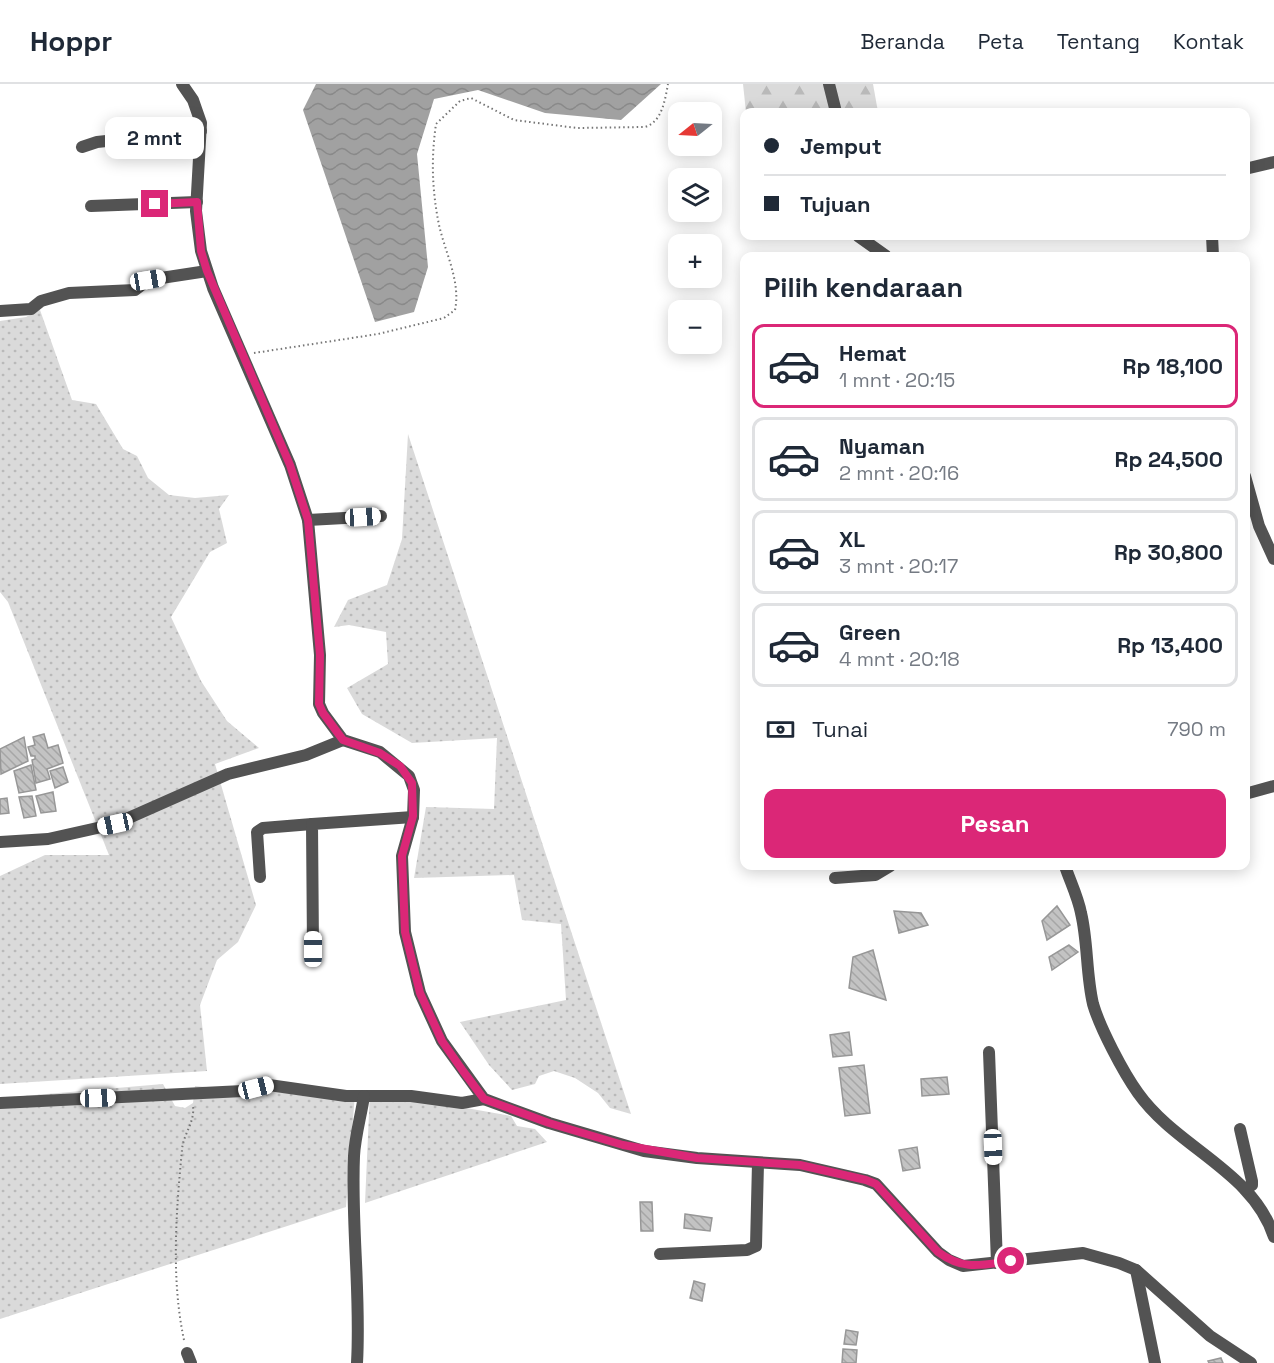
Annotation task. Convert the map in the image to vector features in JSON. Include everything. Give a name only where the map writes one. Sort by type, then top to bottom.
[{"type":"street","points":[[182,84],[193,100],[201,131],[197,202],[201,251],[207,271],[290,465],[308,520],[320,655],[319,704],[343,740],[380,753],[409,776],[414,790],[413,816],[402,856],[405,932],[420,993],[442,1041],[484,1099]]},
{"type":"street","points":[[829,84],[835,108]]},
{"type":"street","points":[[82,147],[97,142],[201,131]]},
{"type":"street","points":[[1250,169],[1274,162]]},
{"type":"street","points":[[92,206],[197,202]]},
{"type":"street","points":[[864,240],[880,252]]},
{"type":"street","points":[[0,311],[31,309],[41,302],[69,293],[135,290],[148,280],[207,271]]},
{"type":"street","points":[[1250,494],[1259,526],[1274,559]]},
{"type":"street","points":[[308,520],[381,516]]},
{"type":"street","points":[[0,842],[48,839],[115,824],[228,774],[306,755],[343,740]]},
{"type":"street","points":[[1250,793],[1274,786]]},
{"type":"street","points":[[260,877],[257,832],[263,828],[413,816]]},
{"type":"street","points":[[312,824],[313,949]]},
{"type":"street","points":[[835,878],[875,875],[883,870]]},
{"type":"street","points":[[1066,870],[1081,913],[1092,1001],[1098,1019],[1137,1093],[1163,1122],[1245,1189],[1268,1217],[1274,1237]]},
{"type":"street","points":[[989,1052],[997,1263]]},
{"type":"street","points":[[0,1103],[243,1091],[269,1085],[364,1096],[411,1096],[462,1103],[484,1099],[549,1123],[644,1150],[758,1163],[800,1165],[872,1182],[949,1260],[963,1266],[1083,1253],[1136,1270],[1210,1336],[1251,1363]]},
{"type":"street","points":[[357,1363],[359,1289],[354,1229],[354,1153],[364,1096]]},
{"type":"street","points":[[1240,1128],[1252,1181],[1252,1185],[1245,1189]]},
{"type":"street","points":[[660,1254],[747,1250],[756,1246],[758,1163]]},
{"type":"street","points":[[1136,1270],[1155,1363]]},
{"type":"path","points":[[242,354],[378,334],[444,318],[455,310],[458,296],[444,244],[431,180],[436,124],[460,101],[471,98],[514,120],[577,128],[645,128],[653,125],[659,116],[668,84]]},
{"type":"path","points":[[189,1358],[179,1318],[177,1240],[182,1145],[195,1116],[192,1094]]},
{"type":"green space","points":[[743,84],[873,84],[877,108],[746,108]]},
{"type":"green space","points":[[40,310],[72,400],[96,404],[123,449],[137,456],[148,478],[169,495],[195,498],[229,495],[219,509],[227,543],[210,552],[171,617],[201,681],[227,721],[259,748],[215,764],[256,905],[238,942],[217,960],[200,1005],[207,1071],[0,1084],[0,876],[45,855],[109,855],[8,602],[0,592],[0,321],[26,317]]},
{"type":"green space","points":[[408,434],[631,1114],[610,1108],[598,1093],[575,1078],[554,1071],[539,1076],[535,1084],[512,1090],[489,1065],[460,1022],[566,1000],[561,924],[522,920],[514,875],[414,878],[426,807],[494,809],[497,738],[412,743],[362,714],[347,688],[388,664],[386,632],[349,625],[334,627],[348,600],[387,585],[402,539]]},
{"type":"green space","points":[[257,1078],[355,1094],[346,1207],[0,1319],[0,1098],[163,1084],[175,1106],[185,1108],[193,1103],[195,1086],[251,1091]]},
{"type":"green space","points":[[370,1091],[511,1116],[517,1126],[535,1129],[547,1142],[365,1203]]},
{"type":"water","points":[[316,84],[661,84],[621,120],[545,113],[478,90],[434,99],[417,154],[428,267],[414,312],[375,322],[303,110]]},
{"type":"building","points":[[44,734],[48,748],[58,745],[63,763],[47,769],[50,779],[36,783],[32,760],[35,756],[31,756],[28,747],[35,745],[33,737]]},
{"type":"building","points":[[24,737],[28,761],[1,774],[0,749]]},
{"type":"building","points":[[31,765],[36,790],[19,793],[14,771]]},
{"type":"building","points":[[63,767],[68,782],[55,788],[50,771]]},
{"type":"building","points":[[53,792],[56,811],[41,813],[36,796]]},
{"type":"building","points":[[32,796],[36,816],[24,818],[19,797]]},
{"type":"building","points":[[7,798],[9,813],[0,814],[0,799]]},
{"type":"building","points":[[1057,906],[1070,925],[1047,940],[1042,921]]},
{"type":"building","points":[[894,911],[921,913],[928,925],[899,933]]},
{"type":"building","points":[[1069,945],[1078,952],[1052,970],[1049,957]]},
{"type":"building","points":[[873,950],[886,1000],[849,988],[853,957]]},
{"type":"building","points":[[849,1032],[852,1055],[833,1057],[830,1035]]},
{"type":"building","points":[[864,1065],[870,1113],[845,1116],[839,1068]]},
{"type":"building","points":[[947,1077],[949,1094],[922,1096],[921,1079]]},
{"type":"building","points":[[917,1147],[920,1168],[903,1171],[899,1150]]},
{"type":"building","points":[[640,1202],[652,1202],[653,1231],[641,1231]]},
{"type":"building","points":[[685,1214],[712,1218],[710,1231],[684,1228]]},
{"type":"building","points":[[694,1281],[705,1284],[702,1301],[690,1298]]},
{"type":"building","points":[[846,1330],[858,1332],[856,1345],[844,1344]]},
{"type":"building","points":[[843,1349],[857,1350],[856,1363],[842,1363]]},
{"type":"building","points":[[1221,1358],[1223,1363],[1209,1363],[1208,1361]]},
{"type":"route","points":[[155,204],[197,202],[201,251],[213,288],[290,465],[308,520],[320,655],[319,704],[343,740],[380,753],[400,766],[412,783],[413,816],[402,856],[405,932],[420,993],[442,1041],[484,1099],[549,1123],[644,1150],[697,1158],[800,1165],[866,1180],[876,1184],[938,1252],[949,1260],[963,1266],[1011,1261]]}]
